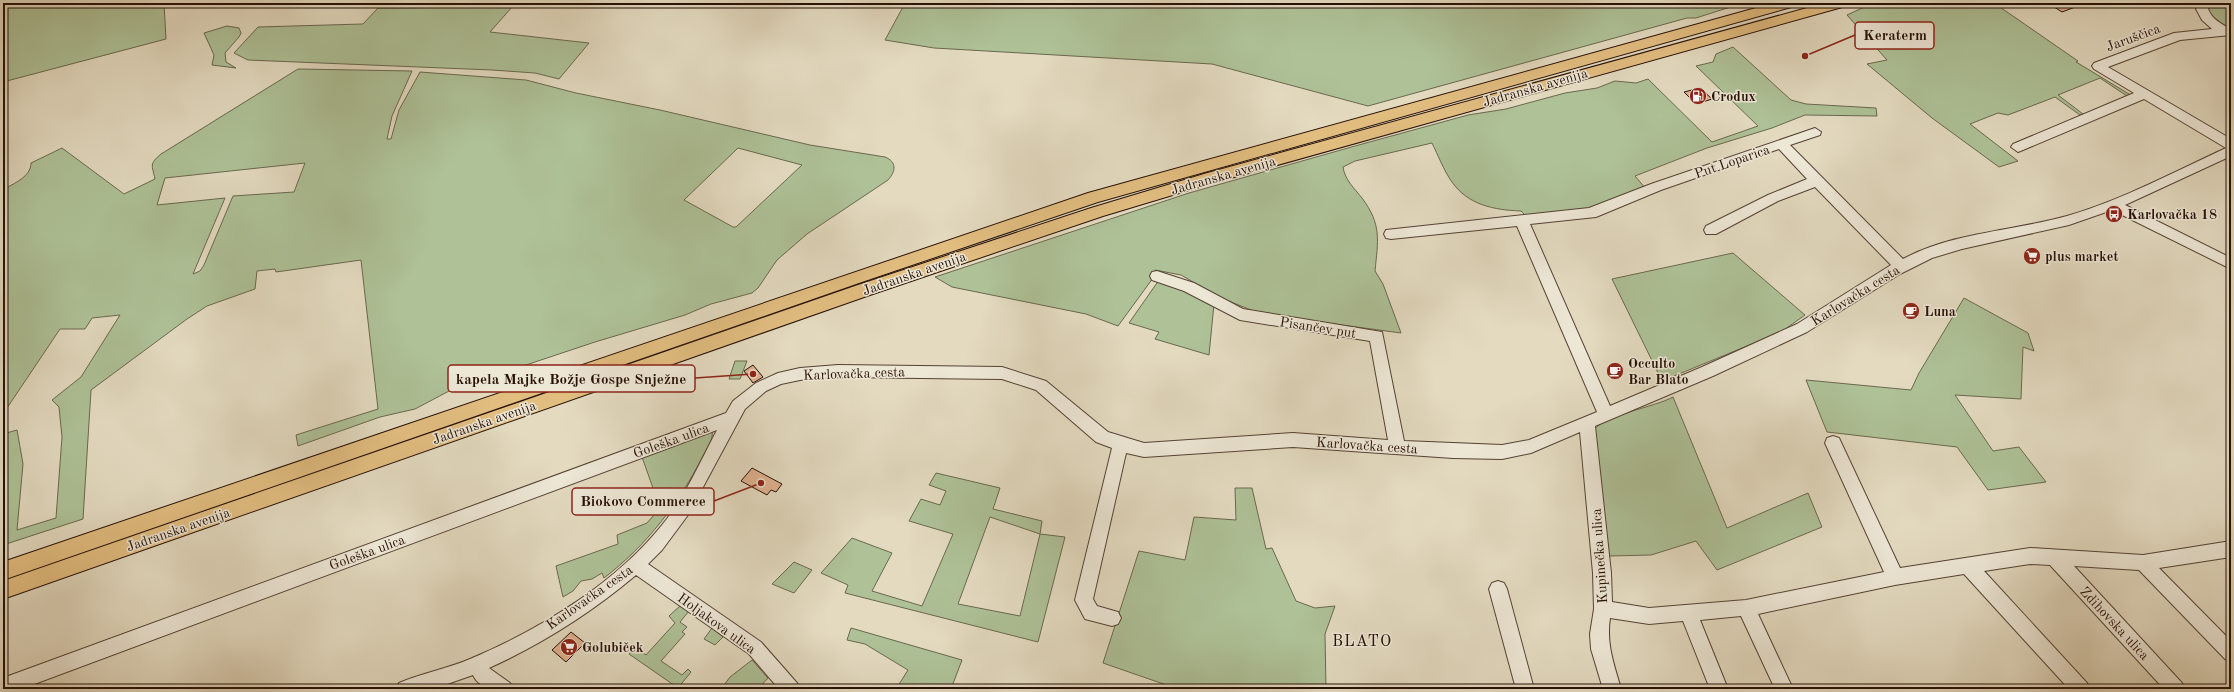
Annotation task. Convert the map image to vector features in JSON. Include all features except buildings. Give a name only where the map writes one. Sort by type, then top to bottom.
[{"type":"main road","name":"Jadranska avenija","points":[[3,571],[845,280],[1094,197],[1198,166],[1790,3]]},
{"type":"main road","name":"Jadranska avenija","points":[[3,590],[861,291],[1090,214],[1212,177],[1841,3]]},
{"type":"street","points":[[2201,7],[2208,20],[2228,32]]},
{"type":"street","name":"Jaruščica","points":[[2178,36],[2201,7]]},
{"type":"street","name":"Jaruščica","points":[[2143,94],[2098,66],[2178,36],[2228,32]]},
{"type":"street","points":[[2018,147],[2143,94],[2231,145]]},
{"type":"street","points":[[1781,144],[1815,132]]},
{"type":"street","name":"Put Loparica","points":[[1521,220],[1591,213],[1656,187],[1781,144],[1902,266]]},
{"type":"street","name":"Karlovačka cesta","points":[[405,689],[478,664],[567,616],[635,565],[672,525],[687,502],[739,405],[761,387],[778,378],[800,374],[838,371],[1002,373],[1041,384],[1097,433],[1122,445],[1144,450],[1167,450],[1250,442],[1293,440],[1459,451],[1502,452],[1531,446],[1804,327],[1902,266],[1926,254],[1954,246],[2067,220],[2114,205],[2231,151]]},
{"type":"street","points":[[1711,230],[1773,198],[1818,180]]},
{"type":"street","points":[[2114,205],[2231,264]]},
{"type":"street","points":[[1391,234],[1521,220],[1606,414]]},
{"type":"street","name":"Pisančev put","points":[[1157,276],[1189,287],[1240,314],[1377,336],[1397,446]]},
{"type":"street","name":"Goleška ulica","points":[[3,687],[731,418]]},
{"type":"street","name":"Kupinečka ulica","points":[[1587,422],[1602,573],[1603,609],[1599,634],[1600,648],[1612,689]]},
{"type":"street","points":[[1834,443],[1895,577]]},
{"type":"street","points":[[1112,618],[1091,613],[1084,600],[1118,453],[1122,445]]},
{"type":"street","points":[[1603,609],[1649,616],[1746,608],[1895,577],[2030,556],[2143,563],[2231,550]]},
{"type":"street","name":"Zdihovska ulica","points":[[2054,557],[2176,689]]},
{"type":"street","points":[[2143,563],[2231,653]]},
{"type":"street","name":"Holjakova ulica","points":[[635,565],[755,648],[791,689]]},
{"type":"street","points":[[1968,566],[2081,689]]},
{"type":"street","points":[[1498,589],[1525,689]]},
{"type":"street","points":[[1746,608],[1784,689]]},
{"type":"street","points":[[1688,613],[1719,689]]},
{"type":"street","points":[[478,664],[481,673],[504,689]]},
{"type":"green space","points":[[3,3],[164,3],[166,39],[3,82]]},
{"type":"green space","points":[[1006,3],[1743,3],[1696,18],[1687,18],[1368,106],[1212,64],[934,48],[885,40],[904,5]]},
{"type":"green space","points":[[1873,3],[1994,3],[2078,61],[2076,62],[2129,94],[2127,96],[2100,78],[2058,95],[2083,114],[2080,115],[2055,97],[2008,115],[1998,113],[1970,124],[2018,161],[1999,167],[1932,118],[1867,64],[1887,60],[1847,15]]},
{"type":"green space","points":[[2218,4],[2231,5],[2231,29],[2221,25],[2207,11],[2208,8]]},
{"type":"green space","points":[[512,7],[490,32],[589,43],[559,79],[535,73],[492,70],[248,60],[234,53],[258,27],[363,24],[378,8]]},
{"type":"green space","points":[[227,26],[239,28],[241,33],[225,53],[226,62],[236,68],[212,65],[214,55],[204,33]]},
{"type":"green space","points":[[1733,47],[1791,100],[1806,104],[1876,108],[1877,116],[1805,115],[1772,128],[1707,148],[1635,176],[1646,189],[1599,207],[1527,217],[1521,211],[1482,205],[1458,190],[1449,178],[1432,143],[1355,161],[1343,167],[1348,180],[1362,198],[1373,216],[1377,233],[1375,271],[1383,284],[1401,333],[1261,314],[1221,298],[1181,275],[1155,270],[1153,278],[1118,326],[1086,314],[952,287],[935,277],[1189,193],[1468,115],[1506,109],[1565,93],[1597,88],[1615,81],[1636,83],[1648,79],[1712,142],[1758,126],[1696,66],[1713,62],[1716,54]]},
{"type":"green space","points":[[298,69],[412,71],[392,116],[387,139],[391,139],[399,110],[420,72],[526,80],[576,93],[660,110],[810,145],[885,157],[892,161],[894,170],[888,180],[807,234],[777,260],[758,288],[752,293],[711,304],[685,315],[595,342],[451,390],[415,409],[380,417],[298,446],[296,435],[378,409],[361,260],[276,272],[275,269],[257,271],[255,289],[207,306],[187,319],[91,390],[83,519],[3,545],[3,434],[17,430],[23,464],[17,530],[56,518],[62,437],[59,407],[52,400],[81,377],[120,315],[92,318],[85,329],[60,329],[3,414],[3,190],[25,176],[31,163],[62,148],[124,194],[155,179],[152,165],[161,154]],"holes":[[[738,148],[802,165],[736,227],[733,227],[684,200]],[[305,163],[294,192],[233,196],[204,265],[200,271],[193,274],[225,198],[157,205],[165,178]]]},
{"type":"green space","points":[[1733,253],[1805,315],[1781,332],[1662,381],[1612,279]]},
{"type":"green space","points":[[1159,280],[1214,304],[1209,355],[1155,339],[1159,332],[1129,323]]},
{"type":"green space","points":[[1964,298],[2028,333],[2034,351],[2023,347],[2021,399],[1955,395],[1993,451],[2019,447],[2046,482],[1988,490],[1957,447],[1827,432],[1806,380],[1911,390],[1919,373]]},
{"type":"green space","points":[[735,361],[747,361],[740,379],[729,379]]},
{"type":"green space","points":[[1673,397],[1727,528],[1808,493],[1822,527],[1717,570],[1696,541],[1651,555],[1609,556],[1595,429],[1600,424],[1619,415],[1665,401]]},
{"type":"green space","points":[[712,430],[710,443],[694,473],[672,507],[648,537],[634,552],[604,578],[602,573],[592,579],[581,581],[573,591],[563,597],[556,566],[618,544],[617,535],[647,523],[660,508],[642,457]]},
{"type":"green space","points":[[936,473],[1000,488],[993,509],[1042,521],[1040,534],[1065,537],[1038,642],[845,593],[848,585],[821,573],[852,538],[892,553],[872,591],[922,606],[953,534],[909,521],[921,499],[940,505],[946,491],[929,485]],"holes":[[[990,517],[1040,534],[1020,616],[958,604]]]},
{"type":"green space","points":[[1235,488],[1252,488],[1266,549],[1272,548],[1296,601],[1315,608],[1335,606],[1325,634],[1326,689],[1171,689],[1172,687],[1103,663],[1139,551],[1185,560],[1194,517],[1236,520]]},
{"type":"green space","points":[[794,562],[812,570],[794,593],[772,584]]},
{"type":"green space","points":[[681,605],[689,611],[680,622],[687,627],[682,632],[685,634],[661,661],[682,675],[688,669],[691,672],[678,688],[629,654],[636,647],[646,655],[675,623],[669,616]]},
{"type":"green space","points":[[712,628],[723,637],[715,645],[704,639]]},
{"type":"green space","points":[[851,628],[962,660],[951,689],[896,689],[908,670],[865,644],[847,640]]},
{"type":"green space","points":[[752,660],[768,678],[758,689],[721,689],[730,677]]},
{"type":"place","name":"Keraterm","points":[[1805,56]]},
{"type":"place","name":"Crodux","points":[[1698,96]]},
{"type":"place","name":"Karlovačka 18","points":[[2114,214]]},
{"type":"place","name":"plus market","points":[[2032,256]]},
{"type":"place","name":"Luna","points":[[1911,311]]},
{"type":"place","name":"Occulto Bar Blato","points":[[1615,371]]},
{"type":"place","name":"kapela Majke Božje Gospe Snježne","points":[[753,374]]},
{"type":"place","name":"Biokovo Commerce","points":[[761,483]]},
{"type":"place","name":"Golubiček","points":[[569,647]]},
{"type":"district","name":"BLATO","points":[[1362,640]]}]
